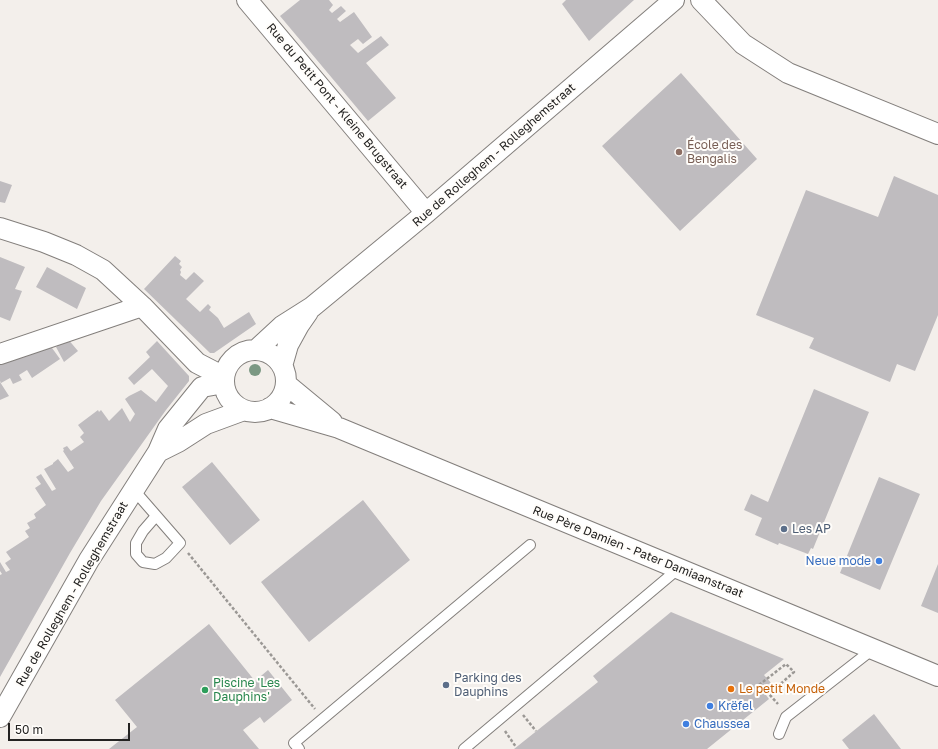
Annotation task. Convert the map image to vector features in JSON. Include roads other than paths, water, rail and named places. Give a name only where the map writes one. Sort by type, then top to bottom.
[{"type":"street","name":"Rue du Petit Pont - Kleine Brugstraat","points":[[247,0],[426,213]]},
{"type":"street","name":"Rue de Rolleghem - Rolleghemstraat","points":[[256,350],[282,326],[312,307],[426,213],[674,0]]},
{"type":"street","points":[[701,0],[743,44],[788,73],[938,134]]},
{"type":"street","points":[[0,228],[44,242],[76,255],[103,270],[142,306],[197,363],[224,380]]},
{"type":"street","points":[[0,354],[142,306]]},
{"type":"street","name":"Rue de Rolleghem - Rolleghemstraat","points":[[284,375],[288,345],[299,325],[312,307]]},
{"type":"street","points":[[256,350],[271,355],[275,358],[284,375],[283,394],[278,402],[270,408],[257,412],[244,410],[234,404],[227,394],[224,380],[228,366],[235,357],[245,352],[256,350]]},
{"type":"street","name":"Rue Père Damien - Pater Damiaanstraat","points":[[284,375],[339,428]]},
{"type":"street","name":"Rue de Rolleghem - Rolleghemstraat","points":[[0,717],[89,560],[158,452],[168,429],[202,387],[224,380]]},
{"type":"street","name":"Rue Père Damien - Pater Damiaanstraat","points":[[270,408],[339,428],[938,676]]},
{"type":"street","name":"Rue de Rolleghem - Rolleghemstraat","points":[[158,452],[178,442],[206,424],[244,410]]},
{"type":"lane","points":[[133,489],[180,543],[166,558],[155,564],[143,562],[136,554],[136,543],[143,531],[156,516]]},
{"type":"lane","points":[[299,749],[294,743],[530,546]]},
{"type":"lane","points":[[464,749],[678,569]]},
{"type":"lane","points":[[779,734],[786,717],[873,649]]},
{"type":"place","name":"École des Bengalis","points":[[679,152]]},
{"type":"place","name":"Les AP","points":[[784,529]]},
{"type":"place","name":"Neue mode","points":[[879,561]]},
{"type":"place","name":"Parking des Dauphins","points":[[446,685]]},
{"type":"place","name":"Le petit Monde","points":[[731,689]]},
{"type":"place","name":"Piscine 'Les Dauphins'","points":[[205,690]]},
{"type":"place","name":"Krëfel","points":[[710,706]]},
{"type":"place","name":"Chaussea","points":[[686,724]]}]
